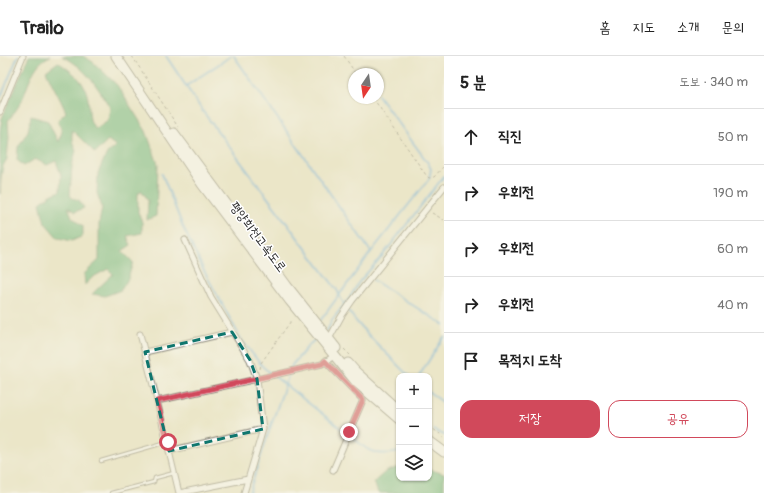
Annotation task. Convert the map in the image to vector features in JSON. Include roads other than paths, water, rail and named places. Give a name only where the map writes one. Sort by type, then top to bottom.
[{"type":"highway","name":"평양희천고속도로","points":[[116,56],[202,184],[323,336],[355,371],[397,409]]},
{"type":"highway","name":"평양희천고속도로","points":[[123,56],[191,157],[323,336],[334,356],[356,382],[396,416]]},
{"type":"highway","points":[[432,436],[444,444]]},
{"type":"highway","points":[[432,443],[444,452]]},
{"type":"street","points":[[0,112],[24,56]]},
{"type":"street","points":[[323,336],[335,326],[347,308],[444,187]]},
{"type":"street","points":[[185,240],[211,297],[250,360],[257,379],[263,429],[244,493]]},
{"type":"street","points":[[144,352],[232,332]]},
{"type":"street","points":[[140,334],[180,493],[248,479]]},
{"type":"street","points":[[157,401],[322,364],[334,356]]},
{"type":"street","points":[[325,361],[363,400],[333,470]]},
{"type":"street","points":[[169,451],[263,429]]},
{"type":"lane","points":[[101,461],[168,442]]},
{"type":"lane","points":[[111,493],[154,482],[155,478],[175,473]]},
{"type":"waterway","points":[[0,99],[18,56]]},
{"type":"waterway","points":[[166,56],[204,113],[337,290],[352,316],[406,373]]},
{"type":"waterway","points":[[186,86],[231,56]]},
{"type":"waterway","points":[[234,56],[371,252]]},
{"type":"waterway","points":[[320,321],[371,252],[429,179],[431,169],[428,163],[384,103]]},
{"type":"waterway","points":[[162,174],[183,227],[204,271],[241,339],[262,366],[367,449],[383,454],[396,452]]},
{"type":"waterway","points":[[326,331],[332,320],[349,299],[359,282],[383,255],[444,176]]},
{"type":"waterway","points":[[373,280],[444,325]]},
{"type":"waterway","points":[[421,373],[444,337]]},
{"type":"waterway","points":[[249,493],[292,365],[316,339]]},
{"type":"waterway","points":[[432,394],[444,403]]},
{"type":"waterway","points":[[434,430],[444,435]]}]
